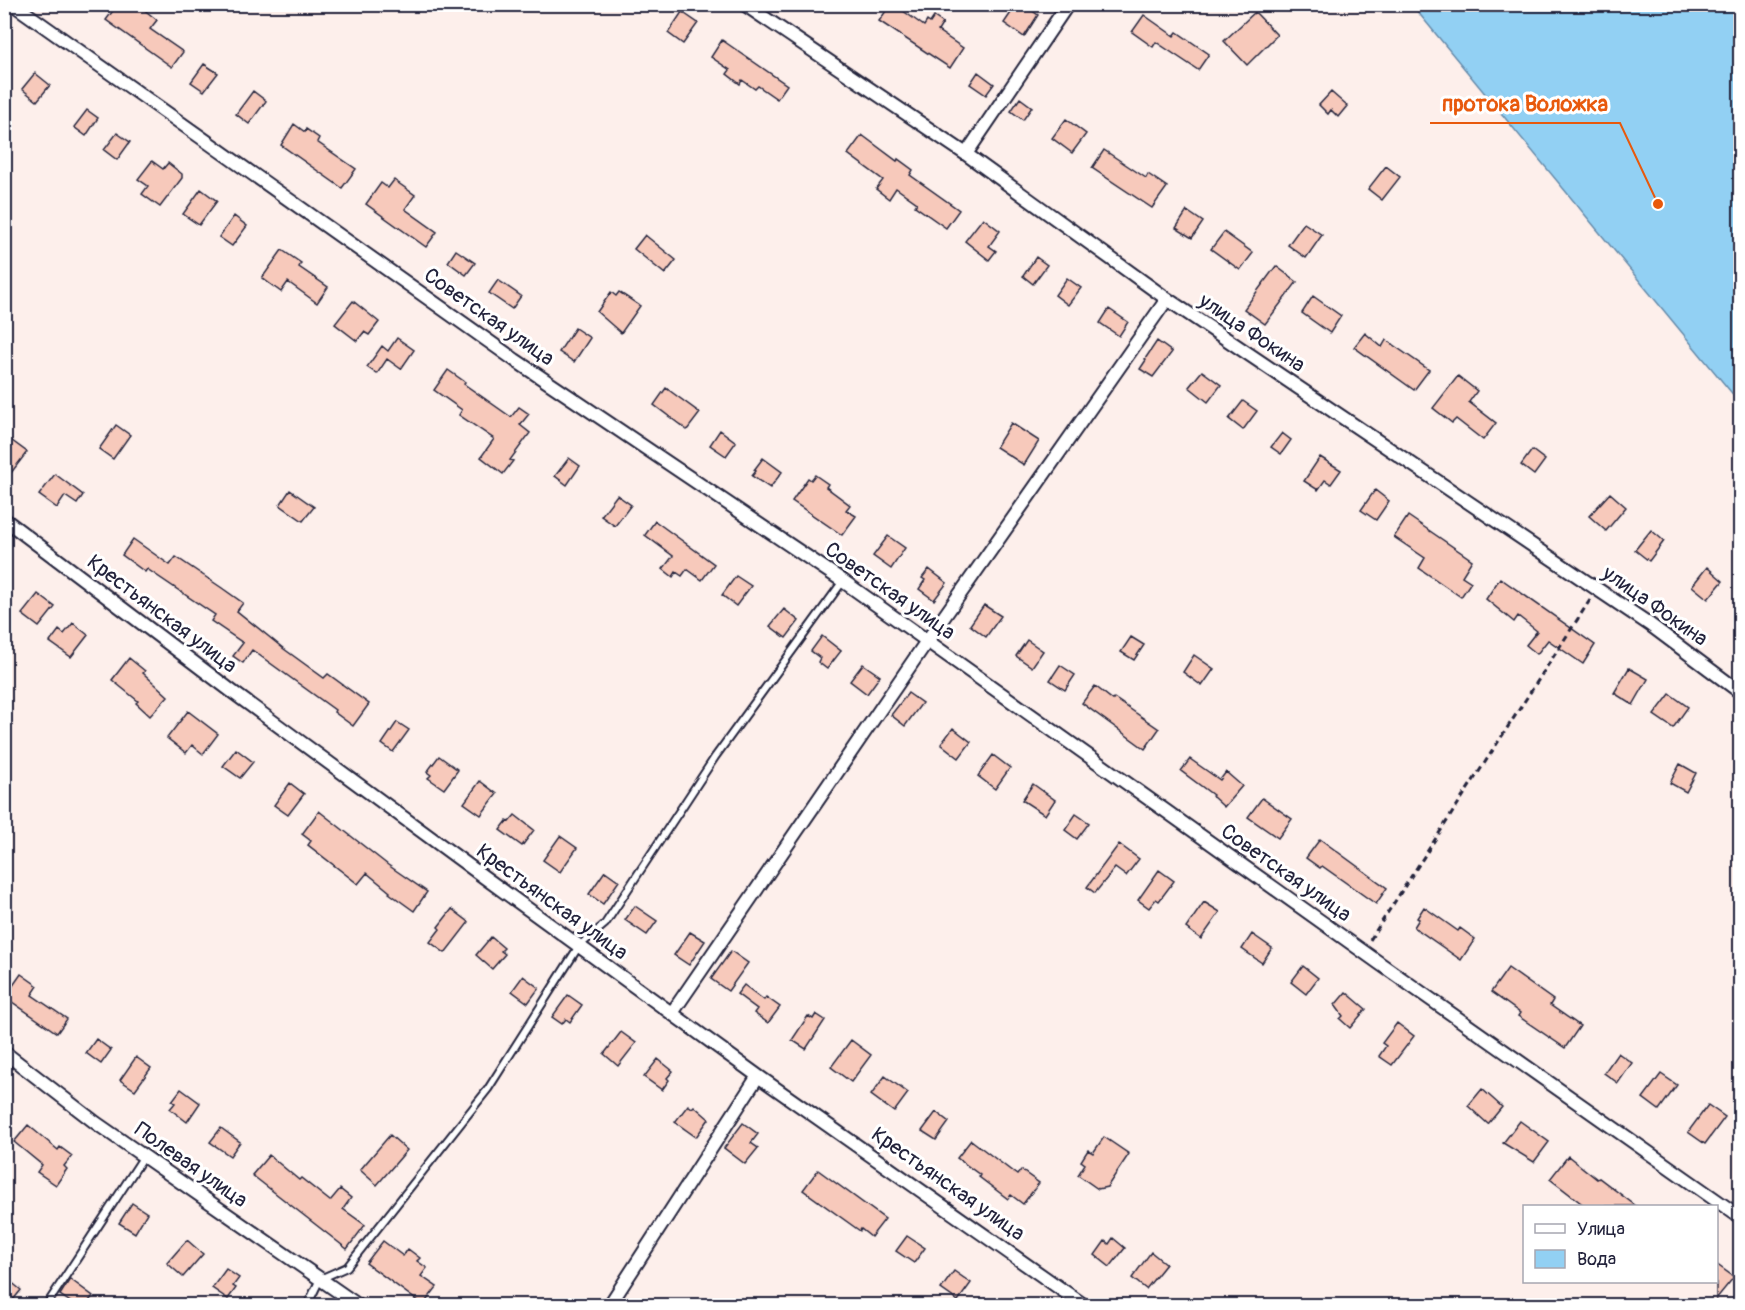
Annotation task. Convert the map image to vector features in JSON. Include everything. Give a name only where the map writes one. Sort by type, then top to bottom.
[{"type":"street","name":"Советская улица","points":[[13,4],[505,353],[843,581],[1740,1217]]},
{"type":"street","name":"улица Фокина","points":[[744,4],[966,154],[1167,299],[1649,624],[1740,692]]},
{"type":"street","points":[[966,154],[1068,4]]},
{"type":"street","points":[[672,1012],[927,641],[1167,299]]},
{"type":"street","name":"Крестьянская улица","points":[[4,519],[244,700],[579,946],[758,1076],[1085,1305]]},
{"type":"street","name":"Полевая улица","points":[[4,1052],[96,1123],[358,1305]]},
{"type":"street","points":[[609,1305],[758,1076]]},
{"type":"lane","points":[[307,1305],[320,1279],[347,1267],[481,1098],[579,946],[605,924],[715,757],[843,581]]},
{"type":"lane","points":[[46,1305],[144,1156]]},
{"type":"path","points":[[1362,951],[1597,589]]},
{"type":"water","points":[[1412,5],[1740,5],[1740,403]]},
{"type":"building","points":[[118,4],[137,4],[157,20],[150,29],[183,52],[172,67],[106,20]]},
{"type":"building","points":[[1017,4],[1023,4],[1038,15],[1024,37],[1004,23]]},
{"type":"building","points":[[895,5],[924,26],[934,17],[943,23],[938,31],[963,48],[950,68],[879,21],[888,8],[891,10]]},
{"type":"building","points":[[682,12],[698,23],[683,44],[668,33]]},
{"type":"building","points":[[1255,12],[1277,35],[1247,65],[1224,41]]},
{"type":"building","points":[[1144,15],[1174,36],[1177,32],[1209,54],[1198,70],[1156,42],[1153,47],[1132,32]]},
{"type":"building","points":[[722,40],[787,85],[777,99],[758,86],[755,89],[742,80],[740,84],[727,74],[730,70],[711,57]]},
{"type":"building","points":[[204,64],[218,73],[204,91],[191,82]]},
{"type":"building","points":[[978,72],[994,84],[986,95],[970,84]]},
{"type":"building","points":[[35,73],[50,85],[37,101],[22,89]]},
{"type":"building","points":[[253,91],[266,101],[249,124],[236,114]]},
{"type":"building","points":[[1331,92],[1347,106],[1338,117],[1331,110],[1328,114],[1319,105]]},
{"type":"building","points":[[1020,98],[1032,107],[1023,120],[1011,111]]},
{"type":"building","points":[[87,110],[98,118],[86,136],[74,127]]},
{"type":"building","points":[[1066,119],[1086,134],[1072,153],[1052,138]]},
{"type":"building","points":[[294,124],[319,138],[317,142],[356,169],[342,188],[281,145]]},
{"type":"building","points":[[117,133],[130,142],[117,160],[104,150]]},
{"type":"building","points":[[862,135],[913,170],[910,175],[959,210],[946,228],[915,206],[917,203],[896,188],[889,199],[876,189],[883,180],[848,154]]},
{"type":"building","points":[[1104,150],[1146,178],[1148,174],[1167,187],[1152,208],[1092,168]]},
{"type":"building","points":[[152,161],[163,169],[168,163],[182,174],[182,178],[160,207],[142,194],[148,186],[138,179]]},
{"type":"building","points":[[1386,166],[1400,177],[1382,200],[1368,189]]},
{"type":"building","points":[[394,180],[415,195],[405,209],[437,232],[426,247],[366,204],[381,183],[388,188]]},
{"type":"building","points":[[201,189],[217,201],[199,225],[183,214]]},
{"type":"building","points":[[1187,211],[1203,222],[1192,238],[1176,228]]},
{"type":"building","points":[[234,216],[247,226],[232,246],[219,237]]},
{"type":"building","points":[[983,218],[1000,231],[989,246],[996,251],[989,260],[965,241]]},
{"type":"building","points":[[1304,223],[1322,235],[1306,258],[1288,245]]},
{"type":"building","points":[[1224,232],[1253,253],[1240,270],[1211,249]]},
{"type":"building","points":[[645,235],[676,260],[665,274],[634,249]]},
{"type":"building","points":[[282,250],[301,263],[299,267],[328,287],[317,303],[288,282],[281,292],[262,278]]},
{"type":"building","points":[[456,250],[475,263],[466,275],[448,262]]},
{"type":"building","points":[[1036,257],[1047,265],[1033,284],[1023,276]]},
{"type":"building","points":[[1276,266],[1297,282],[1265,324],[1244,309]]},
{"type":"building","points":[[1067,278],[1081,288],[1068,305],[1055,295]]},
{"type":"building","points":[[498,280],[521,296],[512,309],[489,293]]},
{"type":"building","points":[[611,292],[616,296],[619,292],[640,306],[621,333],[597,312]]},
{"type":"building","points":[[1313,296],[1341,316],[1330,333],[1302,313]]},
{"type":"building","points":[[353,301],[379,322],[369,335],[364,332],[357,341],[335,324]]},
{"type":"building","points":[[1109,309],[1128,322],[1119,336],[1100,323]]},
{"type":"building","points":[[575,328],[590,338],[574,362],[559,352]]},
{"type":"building","points":[[1365,333],[1382,347],[1386,340],[1429,370],[1414,390],[1354,347]]},
{"type":"building","points":[[397,338],[414,350],[401,369],[387,359],[377,374],[367,367],[382,346],[388,351]]},
{"type":"building","points":[[1157,341],[1172,352],[1153,377],[1140,369]]},
{"type":"building","points":[[448,370],[511,417],[519,407],[529,414],[520,425],[530,433],[510,460],[513,461],[503,474],[481,457],[494,439],[459,415],[462,410],[434,390]]},
{"type":"building","points":[[1202,371],[1221,385],[1208,402],[1189,387]]},
{"type":"building","points":[[1458,376],[1477,391],[1469,402],[1496,423],[1483,440],[1456,419],[1452,423],[1433,408]]},
{"type":"building","points":[[666,388],[700,413],[687,430],[654,405]]},
{"type":"building","points":[[1243,401],[1257,411],[1243,430],[1229,419]]},
{"type":"building","points":[[1011,423],[1039,441],[1024,465],[996,447]]},
{"type":"building","points":[[116,425],[130,435],[113,459],[99,449]]},
{"type":"building","points":[[720,430],[736,442],[726,456],[710,445]]},
{"type":"building","points":[[1282,433],[1291,440],[1281,454],[1271,447]]},
{"type":"building","points":[[4,435],[27,452],[4,482]]},
{"type":"building","points":[[1532,450],[1545,460],[1534,475],[1521,465]]},
{"type":"building","points":[[1320,457],[1341,470],[1331,484],[1325,480],[1318,490],[1304,481]]},
{"type":"building","points":[[569,458],[580,466],[567,485],[555,476]]},
{"type":"building","points":[[763,458],[782,472],[770,488],[752,476]]},
{"type":"building","points":[[55,474],[83,495],[77,504],[65,496],[57,508],[39,495]]},
{"type":"building","points":[[815,475],[828,484],[826,487],[850,505],[846,510],[856,516],[842,535],[792,501],[808,478],[811,480]]},
{"type":"building","points":[[290,490],[314,507],[303,521],[280,505]]},
{"type":"building","points":[[1375,490],[1389,501],[1376,520],[1361,510]]},
{"type":"building","points":[[1610,493],[1626,507],[1606,531],[1589,516]]},
{"type":"building","points":[[617,495],[631,505],[615,526],[601,516]]},
{"type":"building","points":[[1408,516],[1472,560],[1462,576],[1471,582],[1461,597],[1419,568],[1425,558],[1394,537]]},
{"type":"building","points":[[655,521],[714,564],[702,580],[687,569],[682,576],[676,572],[673,577],[663,569],[673,556],[645,535]]},
{"type":"building","points":[[1651,530],[1664,541],[1649,561],[1635,550]]},
{"type":"building","points":[[888,536],[905,548],[891,569],[873,556]]},
{"type":"building","points":[[133,539],[170,565],[176,557],[222,588],[243,603],[237,611],[284,649],[324,678],[328,674],[369,704],[353,726],[334,712],[335,710],[252,650],[243,663],[233,656],[243,643],[211,621],[215,615],[147,569],[145,572],[122,555]]},
{"type":"building","points":[[1707,567],[1723,581],[1708,599],[1692,586]]},
{"type":"building","points":[[929,569],[947,583],[934,600],[919,589],[925,580],[922,578]]},
{"type":"building","points":[[736,576],[751,586],[736,606],[722,595]]},
{"type":"building","points":[[1500,578],[1595,645],[1583,664],[1548,640],[1537,654],[1526,645],[1537,631],[1518,616],[1514,622],[1486,599]]},
{"type":"building","points":[[38,594],[55,607],[39,627],[22,614]]},
{"type":"building","points":[[984,605],[1001,616],[986,637],[970,625]]},
{"type":"building","points":[[784,609],[799,621],[786,638],[770,626]]},
{"type":"building","points":[[73,623],[88,635],[71,657],[50,642],[59,630],[64,634]]},
{"type":"building","points":[[822,636],[841,651],[827,669],[818,662],[820,658],[811,651]]},
{"type":"building","points":[[1131,637],[1144,645],[1134,660],[1121,652]]},
{"type":"building","points":[[1027,640],[1043,651],[1032,667],[1016,656]]},
{"type":"building","points":[[1194,655],[1214,669],[1202,686],[1183,672]]},
{"type":"building","points":[[129,658],[145,671],[143,673],[168,696],[150,716],[136,703],[138,701],[112,680]]},
{"type":"building","points":[[863,664],[880,676],[867,694],[850,681]]},
{"type":"building","points":[[1060,665],[1075,675],[1065,690],[1050,680]]},
{"type":"building","points":[[1629,668],[1648,679],[1633,705],[1614,693]]},
{"type":"building","points":[[1095,686],[1159,729],[1145,749],[1082,703]]},
{"type":"building","points":[[908,693],[922,703],[905,726],[891,715]]},
{"type":"building","points":[[1670,694],[1688,707],[1673,728],[1654,715]]},
{"type":"building","points":[[188,711],[218,734],[203,754],[192,745],[186,753],[167,738]]},
{"type":"building","points":[[397,722],[409,730],[393,752],[382,744]]},
{"type":"building","points":[[953,728],[971,742],[959,758],[941,744]]},
{"type":"building","points":[[236,749],[253,762],[240,778],[223,766]]},
{"type":"building","points":[[993,755],[1010,768],[995,789],[978,776]]},
{"type":"building","points":[[439,756],[458,770],[444,789],[428,778],[431,775],[427,772]]},
{"type":"building","points":[[1190,759],[1220,780],[1226,772],[1242,786],[1224,807],[1213,795],[1181,771]]},
{"type":"building","points":[[1680,764],[1696,773],[1686,792],[1670,783]]},
{"type":"building","points":[[480,781],[497,794],[481,815],[464,803]]},
{"type":"building","points":[[290,783],[304,794],[288,815],[274,805]]},
{"type":"building","points":[[1033,784],[1055,800],[1045,815],[1022,800]]},
{"type":"building","points":[[1262,798],[1292,819],[1278,838],[1248,817]]},
{"type":"building","points":[[319,811],[388,865],[427,892],[414,911],[367,873],[358,884],[308,845],[311,841],[302,834]]},
{"type":"building","points":[[1076,814],[1089,823],[1077,839],[1065,830]]},
{"type":"building","points":[[515,815],[534,830],[522,846],[500,830]]},
{"type":"building","points":[[560,836],[577,848],[560,872],[543,860]]},
{"type":"building","points":[[1320,839],[1387,888],[1376,904],[1322,866],[1320,868],[1306,858]]},
{"type":"building","points":[[1119,844],[1139,859],[1126,876],[1115,868],[1095,893],[1087,887]]},
{"type":"building","points":[[1159,870],[1174,881],[1159,901],[1156,899],[1149,908],[1138,900]]},
{"type":"building","points":[[605,871],[619,881],[603,904],[589,894]]},
{"type":"building","points":[[1204,902],[1220,912],[1201,939],[1186,928]]},
{"type":"building","points":[[635,906],[657,921],[647,935],[625,920]]},
{"type":"building","points":[[1424,907],[1458,931],[1460,928],[1475,939],[1461,960],[1414,927]]},
{"type":"building","points":[[452,909],[469,922],[445,953],[430,942]]},
{"type":"building","points":[[690,932],[705,941],[689,965],[674,955]]},
{"type":"building","points":[[1252,934],[1272,948],[1262,963],[1242,949]]},
{"type":"building","points":[[491,937],[504,948],[501,951],[505,954],[492,969],[476,955]]},
{"type":"building","points":[[731,951],[748,963],[728,991],[711,979]]},
{"type":"building","points":[[1303,966],[1318,978],[1306,994],[1291,982]]},
{"type":"building","points":[[1508,968],[1553,1000],[1550,1005],[1580,1026],[1565,1048],[1518,1016],[1520,1013],[1491,992]]},
{"type":"building","points":[[21,974],[38,986],[32,995],[67,1019],[57,1033],[5,997]]},
{"type":"building","points":[[523,976],[539,988],[528,1003],[512,991]]},
{"type":"building","points":[[744,985],[764,1000],[766,997],[780,1007],[768,1023],[754,1013],[757,1009],[737,994]]},
{"type":"building","points":[[1346,992],[1366,1009],[1350,1028],[1340,1019],[1343,1016],[1335,1005]]},
{"type":"building","points":[[568,995],[582,1005],[570,1022],[566,1019],[562,1024],[552,1017]]},
{"type":"building","points":[[816,1014],[825,1020],[806,1049],[792,1040],[808,1016],[813,1019]]},
{"type":"building","points":[[1397,1023],[1414,1036],[1392,1065],[1379,1056],[1386,1046],[1382,1043]]},
{"type":"building","points":[[621,1032],[636,1043],[618,1066],[604,1054]]},
{"type":"building","points":[[96,1039],[111,1050],[101,1064],[86,1053]]},
{"type":"building","points":[[851,1040],[871,1055],[851,1082],[831,1067]]},
{"type":"building","points":[[1618,1053],[1632,1063],[1618,1083],[1604,1073]]},
{"type":"building","points":[[136,1057],[151,1068],[135,1090],[120,1080]]},
{"type":"building","points":[[658,1059],[673,1071],[662,1090],[644,1077]]},
{"type":"building","points":[[1661,1074],[1677,1085],[1659,1110],[1643,1098]]},
{"type":"building","points":[[885,1076],[908,1093],[894,1112],[871,1095]]},
{"type":"building","points":[[181,1089],[200,1103],[187,1122],[170,1109],[175,1103],[172,1101]]},
{"type":"building","points":[[1482,1089],[1502,1107],[1488,1124],[1468,1106]]},
{"type":"building","points":[[688,1105],[692,1108],[694,1106],[709,1119],[696,1137],[675,1122]]},
{"type":"building","points":[[1708,1105],[1725,1117],[1705,1144],[1688,1132]]},
{"type":"building","points":[[936,1112],[949,1122],[936,1140],[922,1131]]},
{"type":"building","points":[[1520,1121],[1549,1142],[1534,1162],[1503,1143]]},
{"type":"building","points":[[743,1123],[758,1134],[751,1143],[758,1148],[745,1164],[724,1148]]},
{"type":"building","points":[[28,1125],[58,1150],[60,1147],[72,1156],[64,1166],[67,1169],[56,1185],[37,1172],[42,1165],[14,1142]]},
{"type":"building","points":[[221,1128],[240,1142],[230,1156],[210,1142]]},
{"type":"building","points":[[390,1135],[407,1150],[377,1185],[360,1170]]},
{"type":"building","points":[[1104,1137],[1129,1154],[1107,1187],[1098,1189],[1078,1175],[1085,1164],[1081,1161],[1088,1150],[1093,1153]]},
{"type":"building","points":[[971,1140],[1017,1175],[1021,1170],[1039,1183],[1023,1204],[1011,1195],[1008,1199],[957,1158]]},
{"type":"building","points":[[269,1155],[299,1180],[301,1178],[330,1201],[340,1189],[351,1198],[343,1209],[365,1225],[347,1249],[252,1175]]},
{"type":"building","points":[[1568,1156],[1635,1205],[1584,1205],[1550,1179]]},
{"type":"building","points":[[818,1170],[885,1219],[871,1237],[803,1190]]},
{"type":"building","points":[[132,1203],[147,1213],[135,1233],[119,1223]]},
{"type":"building","points":[[907,1236],[925,1248],[914,1263],[896,1251]]},
{"type":"building","points":[[1113,1238],[1125,1248],[1110,1267],[1095,1255],[1105,1241],[1109,1244]]},
{"type":"building","points":[[187,1240],[203,1254],[183,1277],[167,1263]]},
{"type":"building","points":[[383,1241],[403,1256],[408,1249],[420,1258],[417,1261],[427,1268],[421,1276],[437,1287],[423,1305],[366,1263]]},
{"type":"building","points":[[1151,1252],[1166,1264],[1146,1289],[1132,1278]]},
{"type":"building","points":[[1718,1265],[1734,1277],[1716,1299],[1716,1283],[1718,1283]]},
{"type":"building","points":[[226,1269],[239,1278],[233,1286],[236,1288],[228,1299],[212,1288]]},
{"type":"building","points":[[954,1271],[971,1283],[958,1301],[941,1289]]},
{"type":"building","points":[[70,1279],[93,1296],[86,1305],[75,1305],[60,1295]]},
{"type":"building","points":[[10,1281],[21,1290],[9,1305],[4,1305],[4,1288]]},
{"type":"place","name":"протока Воложка","points":[[1658,204]]}]
